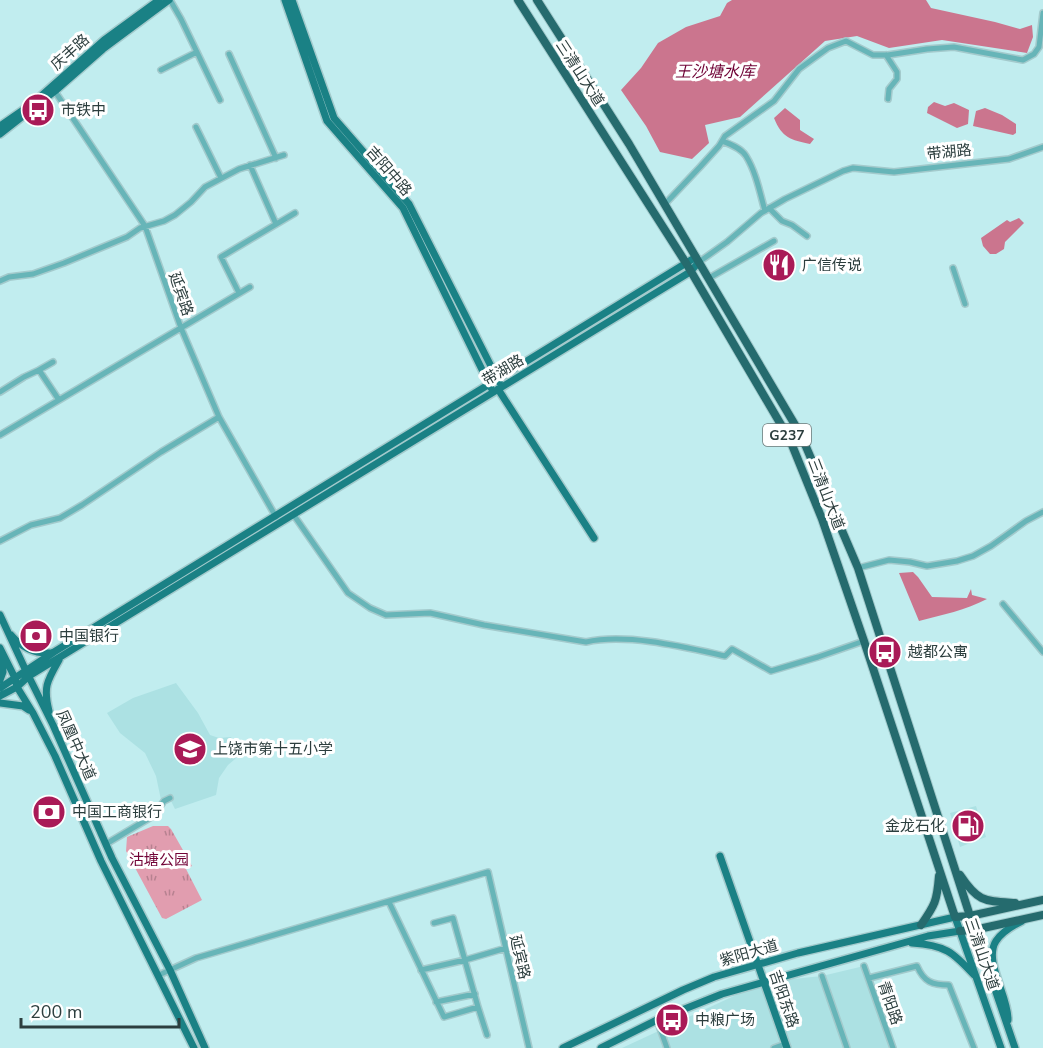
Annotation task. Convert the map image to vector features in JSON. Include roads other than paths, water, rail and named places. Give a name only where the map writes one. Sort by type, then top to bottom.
[{"type":"highway","name":"三清山大道","points":[[518,0],[686,263],[790,440],[822,519],[955,917]]},
{"type":"highway","name":"三清山大道","points":[[537,0],[629,144],[801,435],[858,568],[970,916]]},
{"type":"highway","points":[[956,869],[970,891],[984,899],[995,902],[1027,903]]},
{"type":"highway","points":[[923,924],[937,897],[939,872]]},
{"type":"highway","points":[[955,917],[1041,901]]},
{"type":"highway","points":[[1039,916],[1035,907],[1041,901]]},
{"type":"highway","points":[[1027,903],[1039,916]]},
{"type":"highway","points":[[960,930],[974,930],[1039,916]]},
{"type":"main road","name":"庆丰路","points":[[0,126],[53,89],[104,40],[159,0]]},
{"type":"main road","points":[[0,134],[103,49],[169,0]]},
{"type":"main road","name":"吉阳中路","points":[[285,0],[327,121],[403,208],[496,386],[594,538]]},
{"type":"main road","name":"吉阳中路","points":[[292,0],[334,118],[409,204],[496,386]]},
{"type":"main road","name":"带湖路","points":[[57,655],[293,514],[686,263],[697,260]]},
{"type":"main road","name":"带湖路","points":[[0,688],[15,678],[27,674],[276,516],[690,272],[697,260]]},
{"type":"main road","name":"凤凰中大道","points":[[0,615],[53,725],[106,844],[170,970],[206,1048]]},
{"type":"main road","points":[[7,630],[20,645],[30,651],[57,655],[47,682],[46,697],[53,725]]},
{"type":"main road","points":[[0,680],[3,672],[1,651]]},
{"type":"main road","name":"凤凰中大道","points":[[1,651],[15,678],[17,687],[55,756],[101,861],[194,1048]]},
{"type":"main road","name":"带湖路","points":[[0,696],[17,687],[27,674]]},
{"type":"main road","points":[[0,703],[23,706],[33,713]]},
{"type":"main road","name":"吉阳东路","points":[[720,856],[786,1046]]},
{"type":"main road","name":"三清山大道","points":[[970,916],[1015,1048]]},
{"type":"main road","name":"紫阳大道","points":[[563,1048],[714,977],[758,964],[955,917]]},
{"type":"main road","name":"三清山大道","points":[[955,917],[1001,1048]]},
{"type":"main road","points":[[1007,1025],[1008,1011],[992,955],[995,942],[1006,930],[1024,919]]},
{"type":"main road","points":[[923,924],[928,929],[928,936]]},
{"type":"main road","points":[[601,1048],[657,1020],[723,994],[928,936],[960,930]]},
{"type":"main road","points":[[904,943],[938,946],[954,955],[976,979]]},
{"type":"street","points":[[169,0],[181,19],[220,100]]},
{"type":"street","points":[[665,204],[725,136],[774,101],[799,69],[828,48],[846,41],[873,54],[886,55],[954,47],[1023,60],[1034,54],[1039,47],[1043,13]]},
{"type":"street","points":[[160,70],[197,52]]},
{"type":"street","points":[[229,54],[276,158]]},
{"type":"street","points":[[886,55],[897,72],[897,79],[889,89],[888,99]]},
{"type":"street","name":"延宾路","points":[[53,89],[145,226],[181,328],[219,417],[276,516]]},
{"type":"street","points":[[196,127],[221,178]]},
{"type":"street","points":[[722,141],[731,144],[745,155],[767,209],[807,236]]},
{"type":"street","name":"带湖路","points":[[697,260],[767,209],[843,171],[854,168],[894,172],[1009,159],[1043,147]]},
{"type":"street","points":[[0,281],[9,277],[33,274],[64,263],[127,237],[140,228],[164,221],[191,202],[205,187],[239,168],[284,155]]},
{"type":"street","points":[[250,165],[276,224]]},
{"type":"street","points":[[239,293],[221,257],[295,213]]},
{"type":"street","points":[[709,278],[774,241]]},
{"type":"street","points":[[953,268],[964,304]]},
{"type":"street","points":[[0,435],[250,287]]},
{"type":"street","points":[[0,392],[53,362]]},
{"type":"street","points":[[39,370],[59,400]]},
{"type":"street","points":[[0,541],[31,525],[60,518],[219,417]]},
{"type":"street","points":[[858,568],[889,560],[927,566],[957,561],[973,556],[991,546],[1043,512]]},
{"type":"street","points":[[293,514],[348,593],[370,608],[386,615],[430,613],[484,625],[585,642],[600,639],[653,642],[725,656],[732,649],[771,671],[864,641]]},
{"type":"street","points":[[1003,604],[1043,652]]},
{"type":"street","points":[[106,844],[153,816],[164,801],[170,798]]},
{"type":"street","name":"延宾路","points":[[389,902],[488,873],[529,1048]]},
{"type":"street","points":[[159,975],[196,958],[389,902],[444,1017],[478,1007]]},
{"type":"street","points":[[435,923],[453,918],[487,1035]]},
{"type":"street","points":[[421,970],[506,948]]},
{"type":"street","name":"青阳路","points":[[864,966],[893,1048]]},
{"type":"street","points":[[868,978],[917,966],[921,975],[930,982],[949,985],[974,1048]]},
{"type":"street","points":[[822,976],[847,1048]]},
{"type":"street","points":[[436,1002],[475,994]]},
{"type":"street","points":[[657,1020],[667,1048]]},
{"type":"street","points":[[774,1048],[786,1046]]},
{"type":"water","name":"王沙塘水库","points":[[732,0],[926,0],[931,8],[1020,29],[1032,25],[1033,37],[1027,53],[942,40],[889,48],[857,36],[825,41],[740,117],[705,125],[709,143],[692,159],[660,152],[646,126],[621,90],[641,68],[658,43],[686,27],[720,16],[727,3]]},
{"type":"water","points":[[934,102],[945,106],[954,103],[969,110],[968,124],[957,128],[927,113],[928,107]]},
{"type":"water","points":[[785,108],[800,120],[800,130],[814,139],[810,144],[792,139],[780,130],[774,118]]},
{"type":"water","points":[[985,108],[1016,124],[1016,133],[1013,135],[973,126],[976,111]]},
{"type":"water","points":[[1019,218],[1024,223],[1005,242],[1004,249],[996,254],[990,254],[983,246],[981,238],[1007,220],[1010,222]]},
{"type":"water","points":[[913,572],[932,597],[967,598],[971,589],[972,595],[987,599],[962,609],[919,621],[899,573]]},
{"type":"place","name":"市铁中","points":[[38,110]]},
{"type":"place","name":"广信传说","points":[[779,265]]},
{"type":"place","name":"中国银行","points":[[36,636]]},
{"type":"place","name":"越都公寓","points":[[885,652]]},
{"type":"place","name":"上饶市第十五小学","points":[[190,749]]},
{"type":"place","name":"中国工商银行","points":[[49,812]]},
{"type":"place","name":"金龙石化","points":[[968,826]]},
{"type":"place","name":"中粮广场","points":[[672,1020]]},
{"type":"park label","name":"沽塘公园","points":[[159,860]]}]
